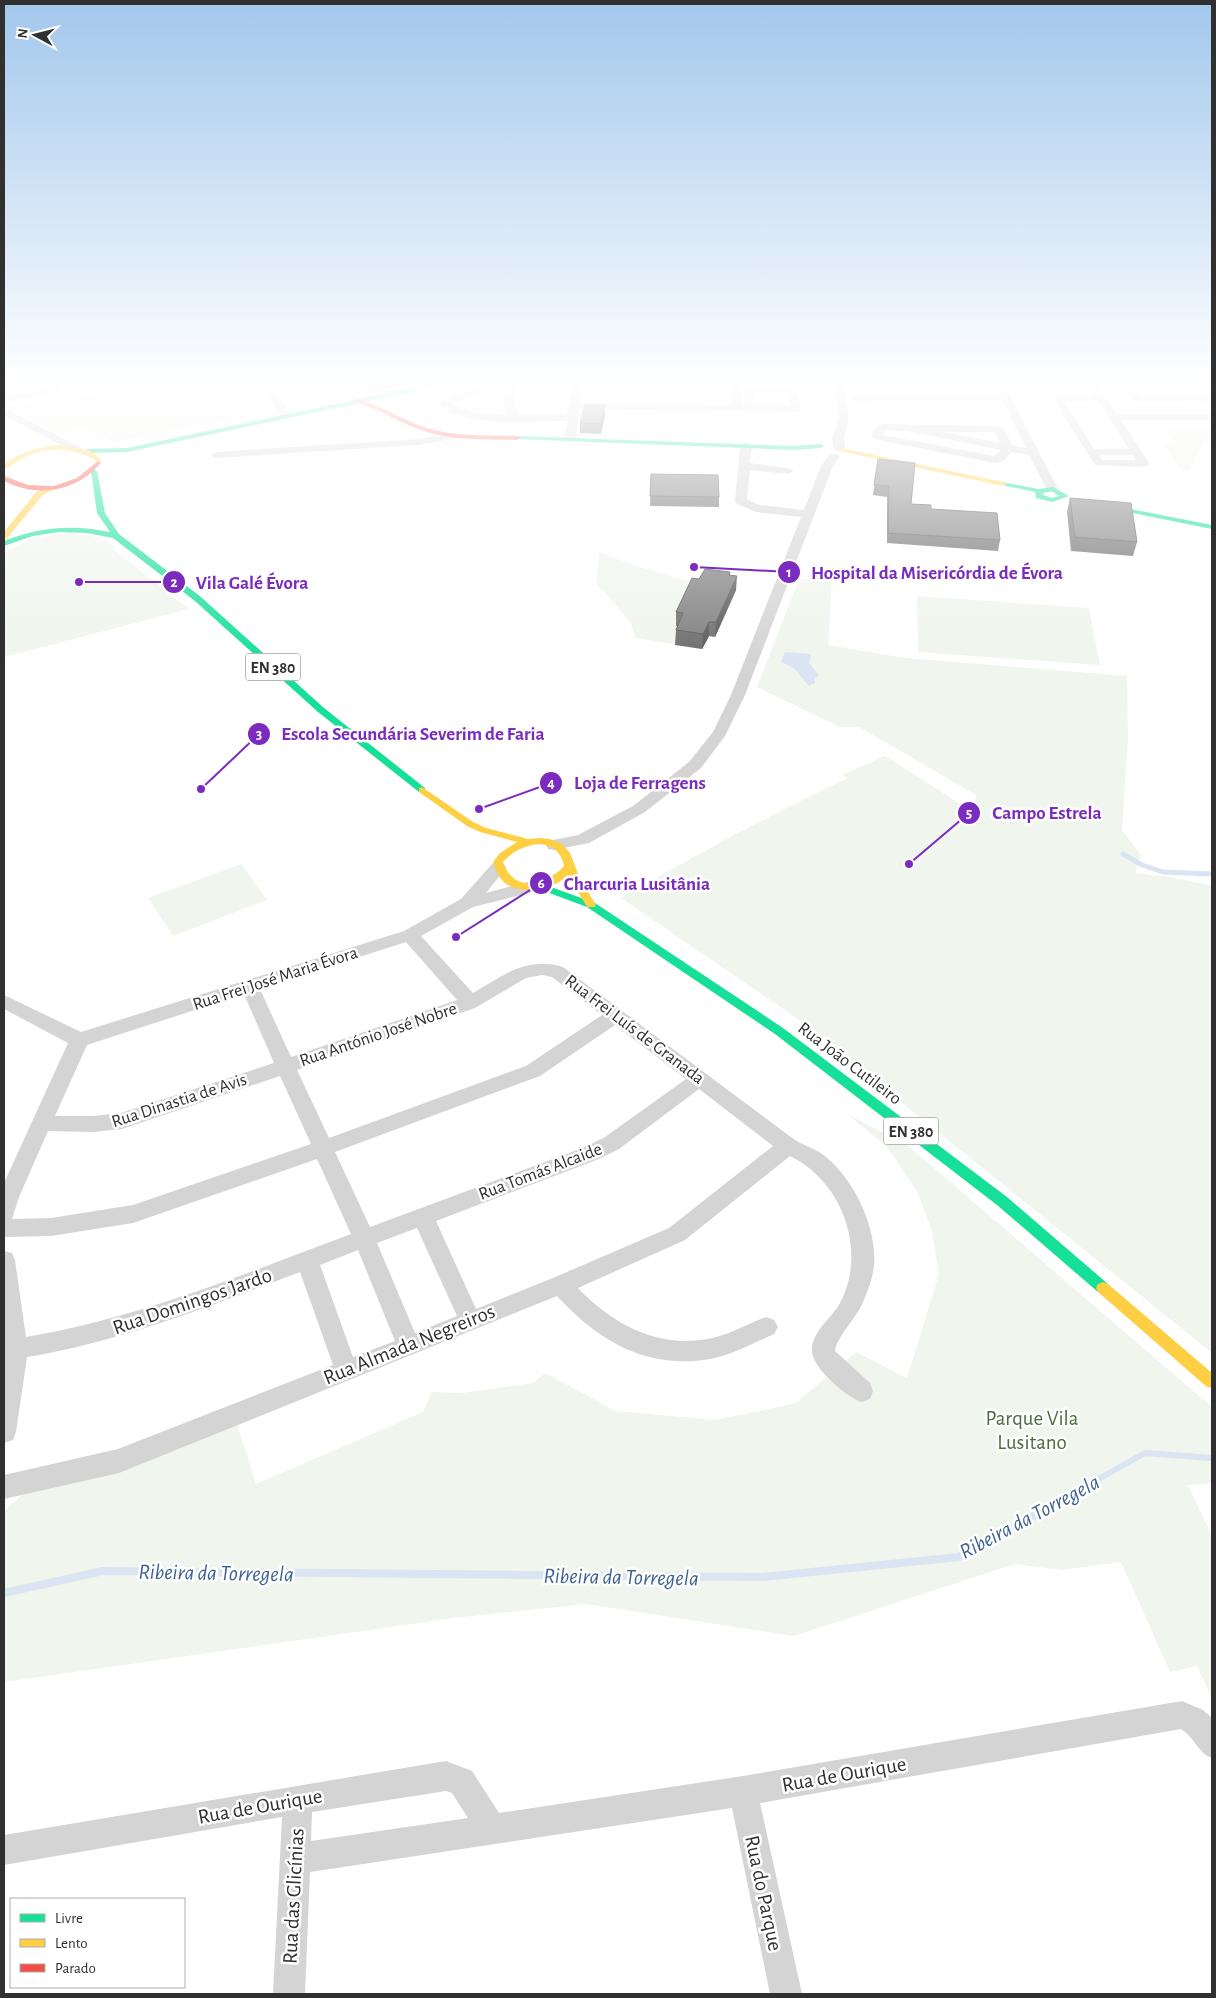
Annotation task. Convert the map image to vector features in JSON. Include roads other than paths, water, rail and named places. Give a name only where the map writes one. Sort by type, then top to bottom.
[{"type":"main road","points":[[4,536],[40,494],[63,485],[85,473]]},
{"type":"main road","name":"Rua João Cutileiro","points":[[96,473],[98,508],[102,518],[116,536],[198,599],[327,715],[404,776],[470,824],[483,830],[527,842],[554,845],[564,851],[591,904]]},
{"type":"main road","points":[[956,473],[1038,492],[1052,489],[1074,499]]},
{"type":"main road","points":[[11,486],[34,488],[63,485],[83,486],[97,494]]},
{"type":"main road","points":[[1038,492],[1039,496],[1046,500],[1074,499],[1212,527]]},
{"type":"main road","points":[[4,544],[36,531],[62,527],[91,529],[116,536]]},
{"type":"main road","name":"Rua João Cutileiro","points":[[470,824],[494,857],[503,877],[591,904],[779,1031],[846,1080],[1002,1201],[1212,1382]]},
{"type":"main road","name":"Rua João Cutileiro","points":[[494,857],[514,846],[527,842]]},
{"type":"main road","points":[[534,887],[554,882],[564,876],[569,863]]},
{"type":"street","points":[[743,473],[741,501],[744,504],[756,508],[808,514]]},
{"type":"street","points":[[554,845],[583,839],[639,808],[695,764],[720,733],[738,695],[823,473]]},
{"type":"street","points":[[1044,473],[1052,489]]},
{"type":"street","points":[[569,863],[583,839]]},
{"type":"street","name":"Rua Frei José Maria Évora","points":[[467,902],[494,857]]},
{"type":"street","name":"Rua Frei José Maria Évora","points":[[79,1040],[410,935],[467,902],[534,887]]},
{"type":"street","points":[[410,935],[470,1002]]},
{"type":"street","name":"Rua Frei Luís de Granada","points":[[470,1002],[525,969],[542,968],[557,971],[701,1078],[788,1146],[818,1162],[839,1187],[854,1214],[860,1238],[863,1263],[857,1292],[841,1322],[824,1343],[823,1353],[829,1363],[861,1391]]},
{"type":"street","points":[[249,986],[364,1238],[408,1344]]},
{"type":"street","points":[[4,1001],[79,1040],[8,1196],[4,1213]]},
{"type":"street","name":"Rua António José Nobre","points":[[285,1065],[470,1002]]},
{"type":"street","points":[[4,1228],[51,1226],[133,1214],[269,1168],[533,1070],[616,1015]]},
{"type":"street","name":"Rua Dinastia de Avis","points":[[42,1123],[93,1124],[122,1121],[285,1065]]},
{"type":"street","name":"Rua Tomás Alcaide","points":[[364,1238],[602,1149],[701,1078]]},
{"type":"street","name":"Rua Almada Negreiros","points":[[4,1487],[119,1460],[561,1285],[677,1234],[788,1146]]},
{"type":"street","points":[[422,1216],[470,1320]]},
{"type":"street","name":"Rua Domingos Jardo","points":[[16,1349],[74,1339],[125,1327],[364,1238]]},
{"type":"street","points":[[4,1260],[16,1349],[4,1432]]},
{"type":"street","points":[[307,1260],[346,1369]]},
{"type":"street","points":[[561,1285],[603,1326],[622,1336],[651,1346],[690,1351],[714,1347],[766,1327]]},
{"type":"street","name":"Rua de Ourique","points":[[295,1859],[491,1828],[743,1792],[1182,1716],[1204,1732]]},
{"type":"street","name":"Rua de Ourique","points":[[4,1850],[298,1799],[446,1776],[462,1781],[491,1828]]},
{"type":"street","name":"Rua do Parque","points":[[743,1792],[786,1994]]},
{"type":"street","name":"Rua das Glicínias","points":[[289,1994],[298,1799]]},
{"type":"waterway","points":[[1123,854],[1142,865],[1163,872],[1212,874]]},
{"type":"waterway","name":"Ribeira da Torregela","points":[[1038,1513],[1145,1453],[1212,1458]]},
{"type":"waterway","name":"Ribeira da Torregela","points":[[4,1593],[103,1571],[763,1577],[959,1557],[1040,1512]]},
{"type":"place","name":"Hospital da Misericórdia de Évora","points":[[694,567]]},
{"type":"place","name":"Vila Galé Évora","points":[[79,582]]},
{"type":"place","name":"Escola Secundária Severim de Faria","points":[[201,789]]},
{"type":"place","name":"Loja de Ferragens","points":[[479,809]]},
{"type":"place","name":"Campo Estrela","points":[[909,864]]},
{"type":"place","name":"Charcuria Lusitânia","points":[[456,937]]},
{"type":"park label","name":"Parque Vila Lusitano","points":[[1032,1430]]}]
